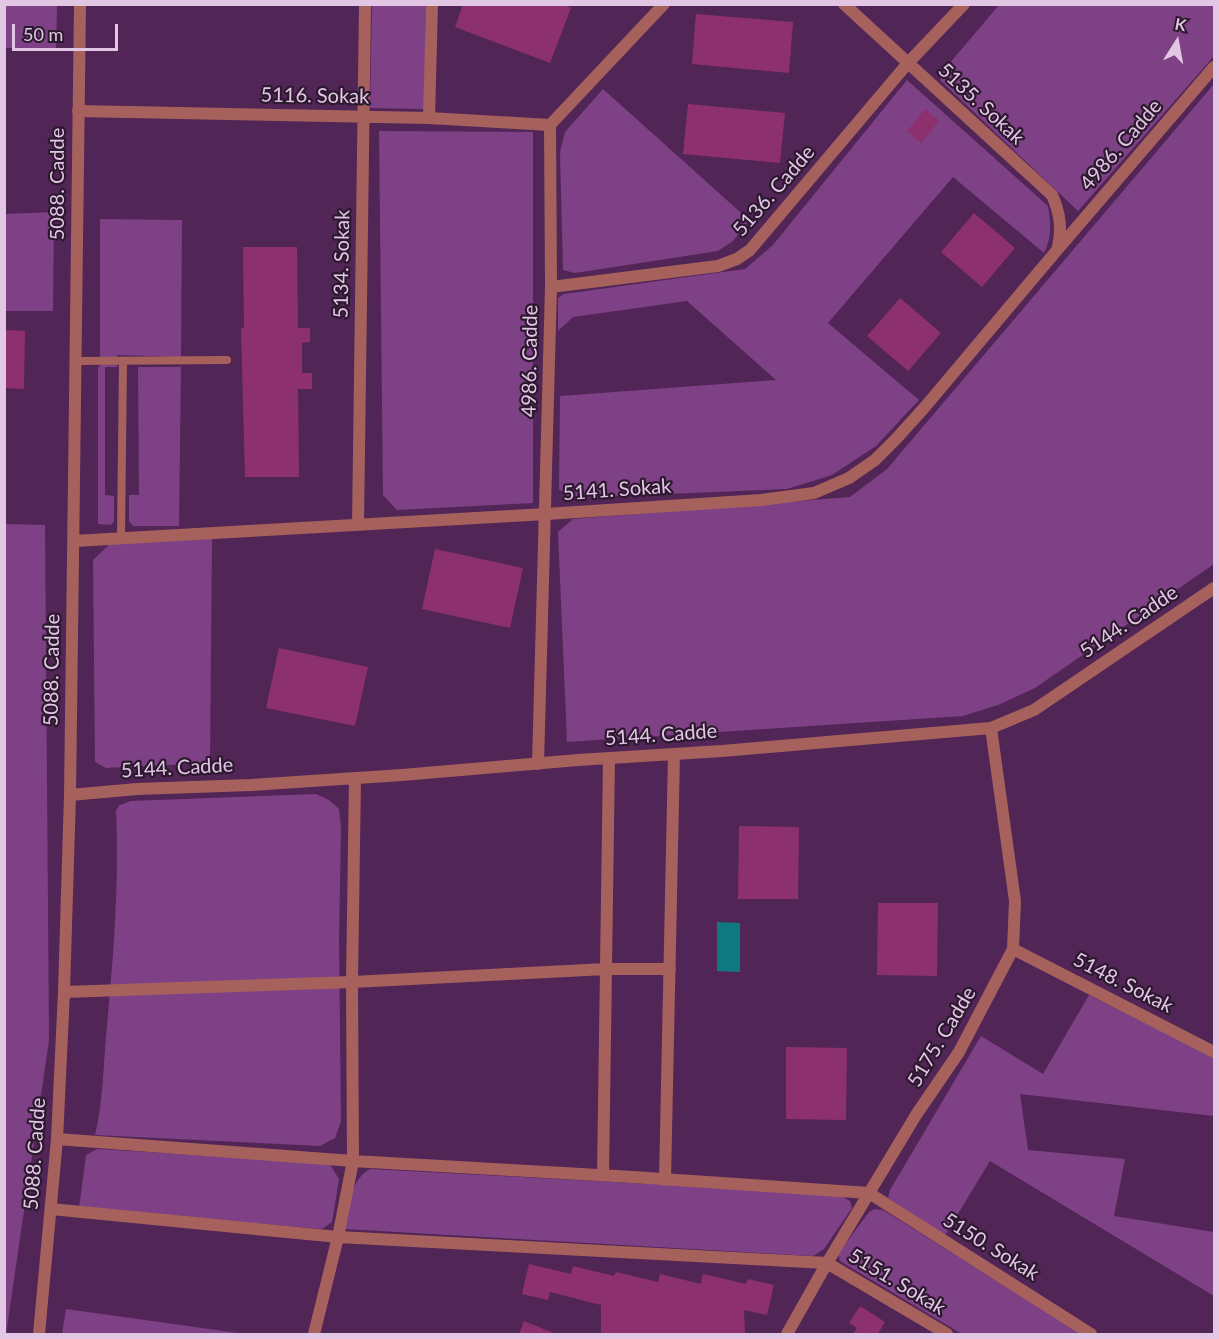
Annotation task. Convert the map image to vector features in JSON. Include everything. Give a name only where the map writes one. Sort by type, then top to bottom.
[{"type":"street","name":"5088. Cadde","points":[[39,1335],[57,1139],[64,992],[70,795],[80,4]]},
{"type":"street","name":"5134. Sokak","points":[[358,524],[365,4]]},
{"type":"street","points":[[429,118],[432,4]]},
{"type":"street","points":[[550,125],[664,4]]},
{"type":"street","name":"5135. Sokak","points":[[844,4],[1052,195],[1060,219],[1061,234],[1058,249]]},
{"type":"street","name":"5136. Cadde","points":[[551,286],[718,266],[737,259],[750,250],[908,63],[964,4]]},
{"type":"street","name":"4986. Cadde","points":[[1058,249],[1215,67]]},
{"type":"street","name":"5116. Sokak","points":[[78,111],[429,118],[550,125]]},
{"type":"street","name":"4986. Cadde","points":[[538,764],[551,286],[550,125]]},
{"type":"street","name":"5141. Sokak","points":[[74,541],[546,514],[761,500],[814,493],[849,478],[875,460],[924,408],[1058,249]]},
{"type":"street","name":"5144. Cadde","points":[[70,795],[138,789],[355,778],[991,728],[1034,710],[1213,591]]},
{"type":"street","name":"5175. Cadde","points":[[787,1335],[916,1114],[959,1052],[1013,949],[1015,901],[991,728]]},
{"type":"street","points":[[665,1180],[674,754]]},
{"type":"street","points":[[603,1175],[609,758]]},
{"type":"street","points":[[314,1335],[338,1237],[353,1161],[352,982],[355,778]]},
{"type":"street","name":"5148. Sokak","points":[[1013,949],[1215,1052]]},
{"type":"street","points":[[64,992],[352,982],[606,969],[670,969]]},
{"type":"street","points":[[57,1139],[353,1161],[869,1193]]},
{"type":"street","name":"5150. Sokak","points":[[869,1193],[1091,1335]]},
{"type":"street","points":[[51,1209],[338,1237],[827,1263]]},
{"type":"street","name":"5151. Sokak","points":[[827,1263],[947,1335]]},
{"type":"lane","points":[[76,361],[227,360]]},
{"type":"lane","points":[[121,537],[123,361]]},
{"type":"shaded area","points":[[5,4],[57,5],[56,48],[5,48]]},
{"type":"shaded area","points":[[372,5],[426,5],[424,109],[370,108]]},
{"type":"shaded area","points":[[999,5],[1214,5],[1214,56],[1078,211],[940,80],[944,70]]},
{"type":"shaded area","points":[[907,80],[1048,206],[1050,225],[1050,236],[1044,253],[953,177],[828,323],[919,400],[876,446],[832,475],[787,489],[570,498],[559,489],[560,396],[776,380],[687,301],[573,317],[558,331],[558,298],[564,294],[745,269],[773,245]]},
{"type":"shaded area","points":[[1214,84],[1214,564],[1035,688],[998,705],[963,716],[567,742],[558,532],[573,519],[850,497],[887,469]]},
{"type":"shaded area","points":[[603,89],[749,220],[733,241],[718,251],[575,273],[563,270],[560,152],[565,132]]},
{"type":"shaded area","points":[[379,131],[533,132],[533,503],[397,510],[383,495]]},
{"type":"shaded area","points":[[54,212],[53,311],[5,311],[5,214]]},
{"type":"shaded area","points":[[100,219],[182,220],[181,357],[117,355],[117,358],[100,358]]},
{"type":"shaded area","points":[[101,363],[117,364],[117,367],[105,367],[105,495],[114,496],[114,521],[111,525],[98,524],[98,367]]},
{"type":"shaded area","points":[[138,367],[181,367],[179,526],[133,526],[129,521],[129,495],[139,495]]},
{"type":"shaded area","points":[[5,524],[45,525],[49,1040],[6,1334],[4,1334]]},
{"type":"shaded area","points":[[212,538],[210,763],[106,768],[95,762],[93,560],[111,543]]},
{"type":"shaded area","points":[[316,794],[329,800],[339,809],[341,827],[339,940],[341,1121],[335,1138],[320,1146],[95,1135],[102,1092],[115,929],[116,810],[120,805],[131,801]]},
{"type":"shaded area","points":[[717,922],[740,923],[740,972],[717,971]]},
{"type":"shaded area","points":[[1089,995],[1214,1056],[1214,1116],[1020,1094],[1028,1150],[1125,1159],[1114,1216],[1214,1232],[1214,1296],[990,1161],[945,1235],[888,1198],[890,1190],[981,1036],[1043,1074]]},
{"type":"shaded area","points":[[97,1149],[329,1163],[339,1179],[332,1222],[322,1229],[79,1208],[86,1155]]},
{"type":"shaded area","points":[[370,1169],[837,1194],[850,1201],[852,1208],[824,1249],[813,1256],[345,1229],[354,1187],[363,1174]]},
{"type":"shaded area","points":[[875,1209],[883,1210],[1082,1334],[962,1334],[840,1261],[838,1254],[869,1212]]},
{"type":"shaded area","points":[[66,1309],[245,1334],[62,1334]]},
{"type":"building","points":[[463,4],[561,4],[571,8],[550,63],[455,27]]},
{"type":"building","points":[[696,14],[793,22],[789,73],[692,64]]},
{"type":"building","points":[[688,104],[785,113],[780,163],[683,154]]},
{"type":"building","points":[[925,109],[939,121],[921,143],[907,131]]},
{"type":"building","points":[[974,213],[1015,248],[982,287],[941,252]]},
{"type":"building","points":[[243,247],[297,247],[298,328],[310,328],[310,342],[302,343],[302,373],[312,373],[312,389],[298,389],[299,477],[245,477],[241,328],[244,328]]},
{"type":"building","points":[[900,298],[941,333],[908,371],[867,336]]},
{"type":"building","points":[[4,330],[25,331],[24,389],[4,388]]},
{"type":"building","points":[[435,549],[523,568],[510,628],[422,609]]},
{"type":"building","points":[[279,648],[368,667],[355,726],[266,708]]},
{"type":"building","points":[[739,826],[799,827],[798,899],[738,899]]},
{"type":"building","points":[[878,903],[938,903],[937,976],[877,975]]},
{"type":"building","points":[[786,1047],[847,1048],[846,1120],[786,1119]]},
{"type":"building","points":[[529,1264],[571,1274],[573,1266],[614,1276],[616,1272],[658,1282],[660,1274],[701,1284],[703,1274],[746,1284],[748,1279],[774,1285],[767,1315],[744,1310],[745,1335],[601,1335],[601,1305],[550,1292],[548,1300],[522,1294]]},
{"type":"building","points":[[860,1306],[885,1322],[877,1335],[852,1335],[857,1328],[849,1323]]},
{"type":"building","points":[[524,1321],[556,1334],[556,1335],[519,1335]]}]
